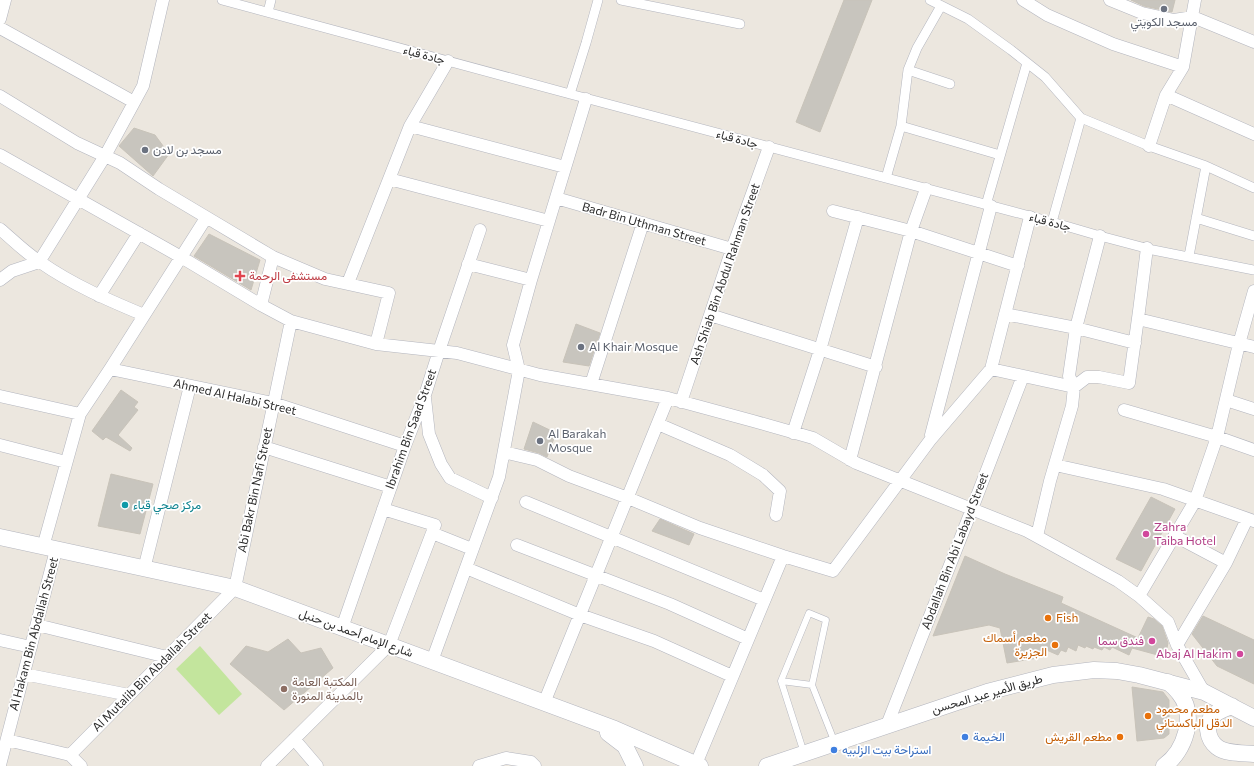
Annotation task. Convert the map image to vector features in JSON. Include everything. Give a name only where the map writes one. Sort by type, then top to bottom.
[{"type":"main road","name":"شارع الإمام أحمد بن حنبل","points":[[0,537],[235,588],[591,720],[698,765]]},
{"type":"main road","name":"طريق الأمير عبد المحسن","points":[[767,766],[987,692],[1026,681],[1094,670],[1117,671],[1168,682],[1204,692],[1254,718]]},
{"type":"main road","points":[[1164,766],[1170,762],[1183,744],[1186,735],[1187,719],[1186,708],[1180,693],[1168,682]]},
{"type":"main road","points":[[1232,706],[1215,714],[1210,719],[1208,727],[1210,738],[1218,748],[1227,751],[1254,754]]},
{"type":"main road","points":[[591,720],[625,746],[635,766]]},
{"type":"street","points":[[0,19],[5,0]]},
{"type":"street","points":[[0,280],[12,271],[39,262],[105,156],[143,86],[163,0]]},
{"type":"street","name":"جادة قباء","points":[[222,0],[1100,236],[1146,248],[1254,270]]},
{"type":"street","points":[[268,12],[272,0]]},
{"type":"street","points":[[570,94],[598,0]]},
{"type":"street","points":[[621,0],[740,24]]},
{"type":"street","points":[[930,0],[968,19],[1027,63],[1045,78],[1081,118],[1149,146],[1206,166],[1254,188]]},
{"type":"street","points":[[1023,0],[1047,15],[1099,38],[1183,67]]},
{"type":"street","points":[[1110,0],[1128,4],[1142,13],[1174,20],[1193,17],[1254,42]]},
{"type":"street","points":[[1149,146],[1166,95],[1183,67],[1196,0]]},
{"type":"street","points":[[886,178],[901,126],[908,70],[917,48],[941,6]]},
{"type":"street","points":[[0,28],[134,102]]},
{"type":"street","points":[[348,283],[410,126],[448,61]]},
{"type":"street","points":[[930,439],[979,253],[1000,155],[1027,63]]},
{"type":"street","points":[[908,70],[950,84]]},
{"type":"street","points":[[1166,95],[1254,134]]},
{"type":"street","points":[[0,96],[77,143],[120,163],[206,218],[273,257],[326,279],[389,293],[376,344]]},
{"type":"street","points":[[432,662],[499,477],[519,370],[513,345],[531,280],[586,99]]},
{"type":"street","points":[[1052,222],[1081,118]]},
{"type":"street","points":[[410,126],[565,167]]},
{"type":"street","points":[[901,126],[1000,155]]},
{"type":"street","name":"Ash Shiab Bin Abdul Rahman Street","points":[[681,402],[732,249],[769,147]]},
{"type":"street","points":[[0,155],[181,257],[260,305],[290,321],[376,344],[457,353],[540,375],[668,398],[814,438],[850,460],[972,508],[1036,536],[1118,581],[1139,596],[1168,622],[1177,644],[1204,692]]},
{"type":"street","points":[[1189,256],[1206,166]]},
{"type":"street","points":[[389,179],[549,221]]},
{"type":"street","points":[[850,460],[911,231],[926,189]]},
{"type":"street","name":"Badr Bin Uthman Street","points":[[556,198],[732,249]]},
{"type":"street","points":[[833,211],[911,231],[1018,266]]},
{"type":"street","points":[[793,433],[820,350],[858,217]]},
{"type":"street","points":[[504,452],[537,460],[569,476],[628,498],[700,528],[783,556],[834,571],[930,439],[991,369],[1030,217]]},
{"type":"street","name":"Al Hakam Bin Abdallah Street","points":[[0,765],[31,647],[66,462],[80,414],[206,218]]},
{"type":"street","points":[[1196,218],[1254,236]]},
{"type":"street","points":[[591,384],[643,223]]},
{"type":"street","points":[[0,229],[39,262],[78,286],[144,315]]},
{"type":"street","name":"Ibrahim Bin Saad Street","points":[[342,628],[405,446],[425,395],[438,351],[480,230]]},
{"type":"street","points":[[99,296],[139,233]]},
{"type":"street","points":[[1036,536],[1054,465],[1072,406],[1074,387],[1069,376],[1076,328],[1100,236]]},
{"type":"street","points":[[991,369],[1074,387],[1087,377],[1099,377],[1129,383],[1146,248]]},
{"type":"street","points":[[260,305],[273,257]]},
{"type":"street","points":[[468,264],[531,280]]},
{"type":"street","points":[[1139,596],[1195,501],[1218,437],[1239,344],[1254,291]]},
{"type":"street","points":[[1005,314],[1076,328],[1135,343]]},
{"type":"street","points":[[710,315],[876,366]]},
{"type":"street","points":[[1138,319],[1254,347]]},
{"type":"street","name":"Abi Bakr Bin Nafi Street","points":[[235,588],[290,321]]},
{"type":"street","name":"Ahmed Al Halabi Street","points":[[110,369],[273,404],[405,446]]},
{"type":"street","name":"Abdallah Bin Abi Labayd Street","points":[[887,725],[1023,376]]},
{"type":"street","points":[[144,569],[190,386]]},
{"type":"street","points":[[425,395],[429,434],[441,464],[450,478],[492,498]]},
{"type":"street","points":[[0,396],[80,414]]},
{"type":"street","points":[[544,703],[668,398]]},
{"type":"street","points":[[1226,400],[1254,409]]},
{"type":"street","points":[[1124,410],[1218,437],[1254,450]]},
{"type":"street","points":[[658,424],[730,456],[763,475],[780,491],[776,515]]},
{"type":"street","points":[[0,445],[66,462]]},
{"type":"street","points":[[264,448],[391,487]]},
{"type":"street","points":[[1054,465],[1163,490],[1250,520],[1177,644]]},
{"type":"street","points":[[526,502],[764,600]]},
{"type":"street","points":[[267,766],[389,646],[435,525],[383,509]]},
{"type":"street","points":[[432,533],[472,549]]},
{"type":"street","points":[[1174,536],[1226,563]]},
{"type":"street","points":[[517,545],[670,604],[748,639]]},
{"type":"street","points":[[698,765],[732,676],[783,556]]},
{"type":"street","points":[[466,568],[580,615],[654,641],[732,676]]},
{"type":"street","name":"Al Mutalib Bin Abdallah Street","points":[[70,755],[235,588]]},
{"type":"street","points":[[36,625],[167,657]]},
{"type":"street","points":[[0,640],[31,647]]},
{"type":"street","points":[[24,674],[129,696]]},
{"type":"street","points":[[294,739],[317,766]]},
{"type":"street","points":[[6,740],[70,755],[81,766]]},
{"type":"street","points":[[479,766],[506,758],[531,762],[535,766]]},
{"type":"lane","points":[[804,753],[781,681],[809,613],[826,620],[812,685],[835,743]]},
{"type":"lane","points":[[781,681],[812,685]]},
{"type":"green space","points":[[200,646],[242,694],[219,715],[176,669]]},
{"type":"building","points":[[844,0],[872,0],[820,132],[796,122]]},
{"type":"building","name":"مسجد الكويتي","points":[[1131,0],[1175,0],[1172,12],[1144,6]]},
{"type":"building","name":"مسجد بن لادن","points":[[134,128],[155,135],[169,154],[153,176],[119,146]]},
{"type":"building","name":"مستشفى الرحمة","points":[[209,234],[260,260],[251,290],[194,256]]},
{"type":"building","name":"Al Khair Mosque","points":[[576,324],[600,333],[589,366],[563,362]]},
{"type":"building","points":[[121,390],[138,402],[134,407],[138,410],[118,435],[132,448],[130,451],[106,437],[103,440],[92,431]]},
{"type":"building","name":"Al Barakah Mosque","points":[[533,422],[556,433],[547,457],[524,449]]},
{"type":"building","name":"مركز صحي قباء","points":[[111,474],[153,484],[140,534],[98,526]]},
{"type":"building","name":"Zahra Taiba Hotel","points":[[1151,497],[1175,509],[1141,571],[1116,559]]},
{"type":"building","points":[[660,519],[694,534],[689,545],[652,531]]},
{"type":"building","points":[[965,556],[1063,597],[1061,603],[1138,638],[1148,617],[1154,619],[1162,626],[1168,643],[1165,657],[1132,648],[1129,655],[1112,647],[1110,650],[1104,647],[1102,650],[1094,647],[1093,649],[1086,646],[1085,648],[1078,645],[1076,651],[1068,647],[1066,652],[1061,650],[1058,655],[1042,648],[1038,658],[1007,663],[1000,628],[989,625],[933,636]]},
{"type":"building","points":[[1203,616],[1254,640],[1254,684],[1217,666],[1192,634]]},
{"type":"building","name":"المكتبة العامة بالمدينة المنورة","points":[[288,639],[301,653],[321,648],[333,668],[284,710],[230,664],[246,646],[268,652]]},
{"type":"building","points":[[1132,687],[1163,692],[1169,700],[1169,734],[1164,738],[1137,741]]},
{"type":"place","name":"مسجد الكويتي","points":[[1164,9]]},
{"type":"place","name":"مسجد بن لادن","points":[[145,150]]},
{"type":"place","name":"مستشفى الرحمة","points":[[240,276]]},
{"type":"place","name":"Al Khair Mosque","points":[[581,347]]},
{"type":"place","name":"Al Barakah Mosque","points":[[540,441]]},
{"type":"place","name":"مركز صحي قباء","points":[[125,505]]},
{"type":"place","name":"Zahra Taiba Hotel","points":[[1146,534]]},
{"type":"place","name":"Fish","points":[[1048,618]]},
{"type":"place","name":"فندق سما","points":[[1152,641]]},
{"type":"place","name":"مطعم أسماك الجزيرة","points":[[1055,645]]},
{"type":"place","name":"Abaj Al Hakim","points":[[1240,654]]},
{"type":"place","name":"المكتبة العامة بالمدينة المنورة","points":[[284,689]]},
{"type":"place","name":"مطعم محمود الدقل الباكستاني","points":[[1148,716]]},
{"type":"place","name":"الخيمة","points":[[965,737]]},
{"type":"place","name":"مطعم القريش","points":[[1120,737]]},
{"type":"place","name":"استراحة بيت الزلبيه","points":[[834,750]]}]
